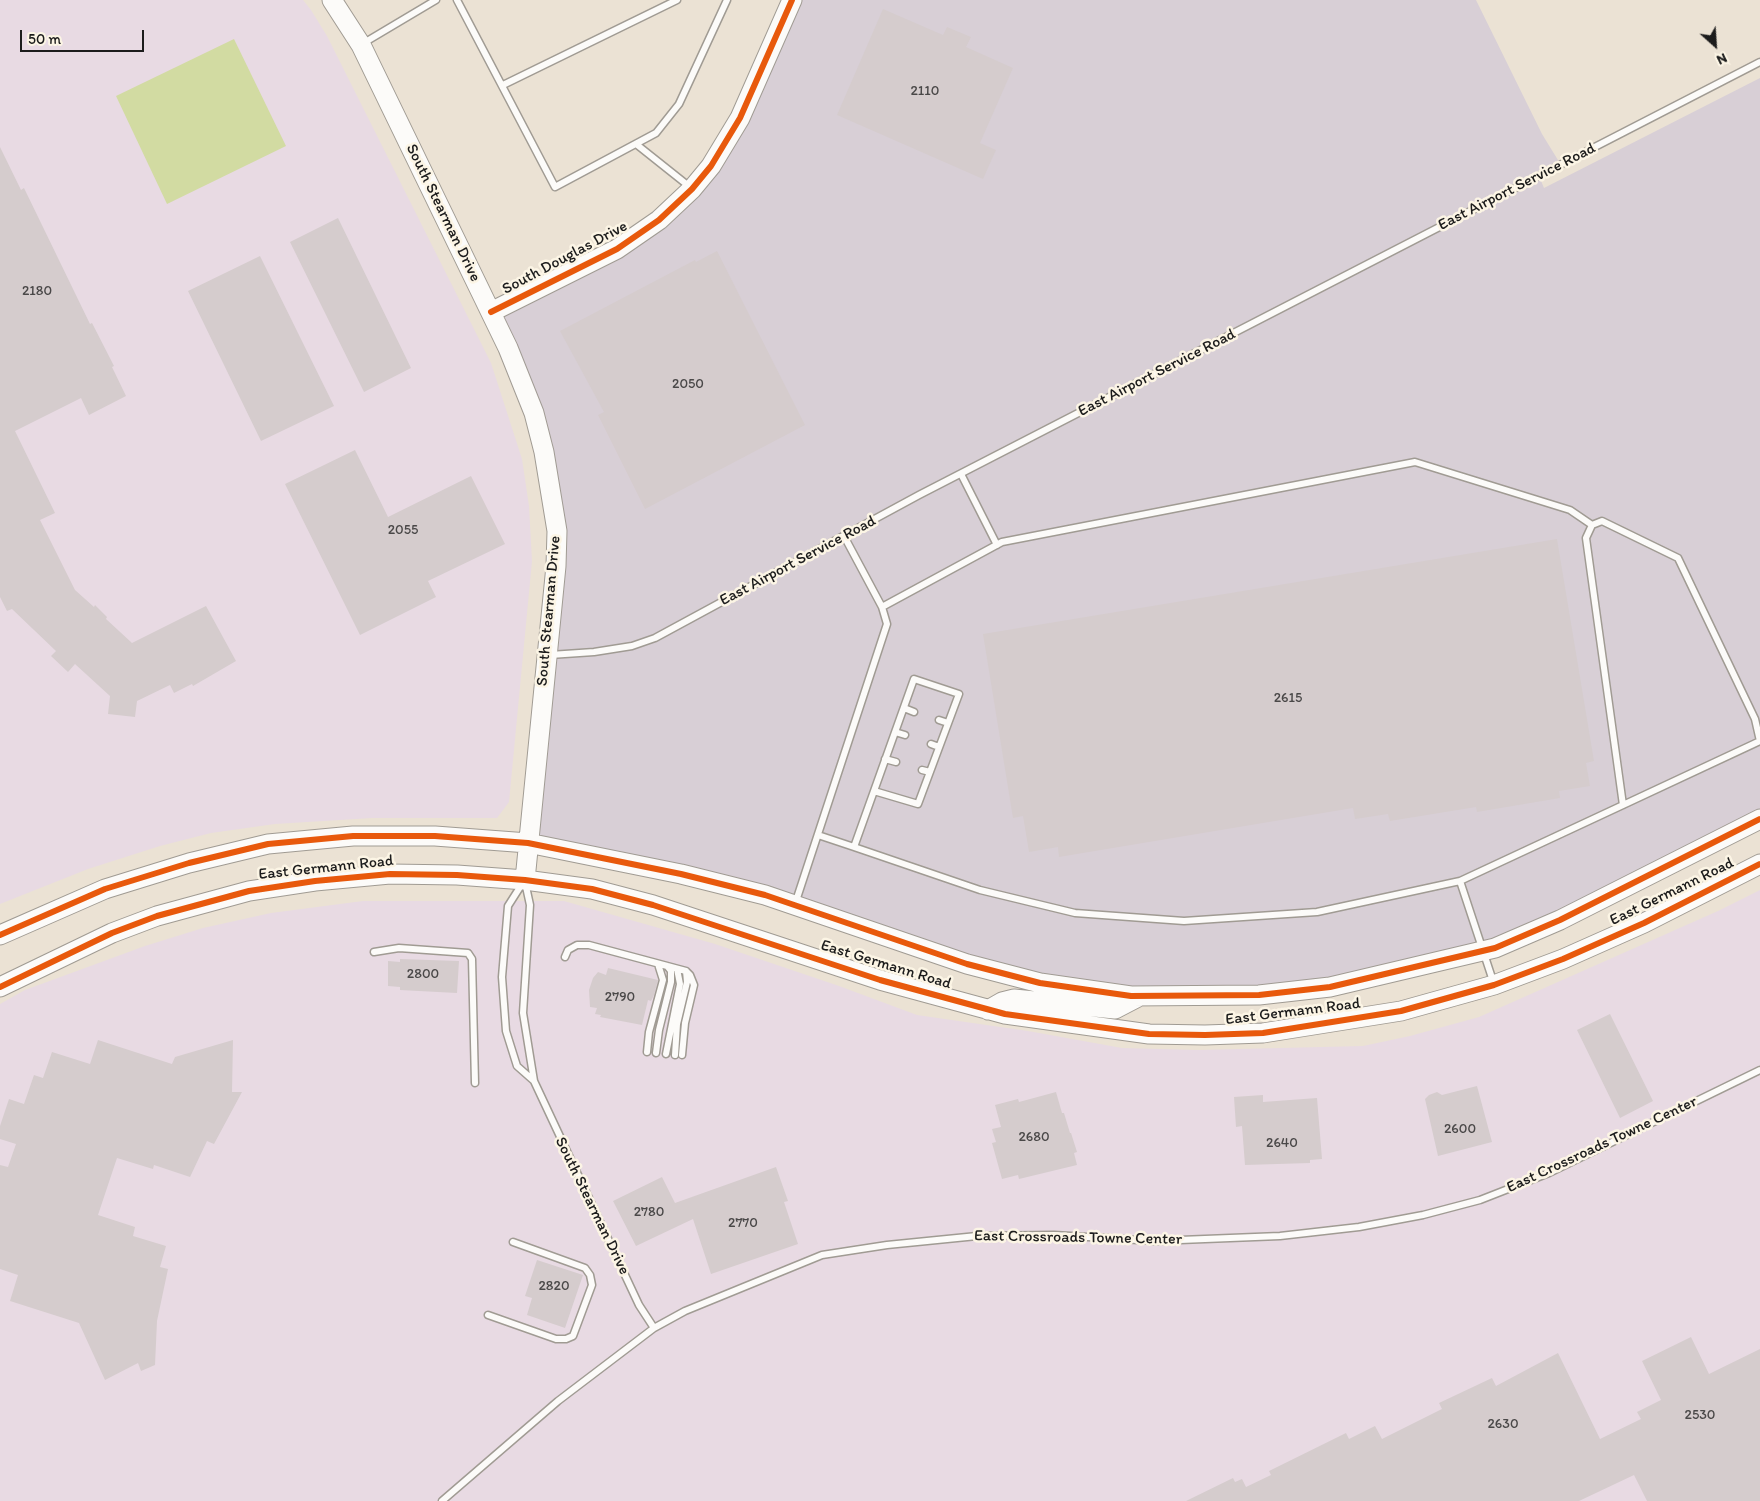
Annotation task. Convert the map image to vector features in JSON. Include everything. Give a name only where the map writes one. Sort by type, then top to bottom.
[{"type":"main road","name":"South Stearman Drive","points":[[332,0],[361,45],[520,374],[534,413],[552,494],[557,531],[556,566],[524,880]]},
{"type":"main road","name":"South Douglas Drive","points":[[491,312],[617,249],[659,220],[692,189],[710,166],[740,118],[792,0]]},
{"type":"main road","name":"East Germann Road","points":[[0,935],[105,889],[190,863],[268,844],[344,837],[435,836],[528,843],[672,872],[765,895],[966,964],[1040,983],[1141,996],[1259,995],[1330,987],[1494,948],[1560,920],[1760,819]]},
{"type":"main road","name":"East Germann Road","points":[[0,987],[103,937],[157,916],[249,891],[315,881],[390,874],[524,880],[592,889],[653,905],[880,980],[988,1010],[1149,1034],[1263,1033],[1401,1011],[1494,986],[1563,959],[1644,923],[1760,864]]},
{"type":"main road","points":[[988,1010],[1002,1002],[1014,999],[1115,1009],[1141,996]]},
{"type":"lane","points":[[361,45],[436,0]]},
{"type":"lane","points":[[457,0],[555,187],[656,133],[679,104],[727,0]]},
{"type":"lane","points":[[503,85],[676,0]]},
{"type":"lane","name":"East Airport Service Road","points":[[546,655],[594,652],[632,646],[655,638],[961,474],[1760,62]]},
{"type":"lane","points":[[636,144],[692,189]]},
{"type":"lane","points":[[882,607],[998,545],[1415,462],[1570,510],[1592,525]]},
{"type":"lane","points":[[961,474],[998,545]]},
{"type":"lane","points":[[818,835],[980,890],[1075,913],[1184,921],[1317,912],[1460,881],[1760,742],[1755,719],[1678,558],[1602,521],[1592,525],[1586,538],[1623,805]]},
{"type":"lane","points":[[795,906],[887,624],[882,607],[844,536]]},
{"type":"lane","points":[[854,847],[874,791],[886,759],[914,679],[959,694],[918,804],[874,791]]},
{"type":"lane","points":[[904,708],[914,712]]},
{"type":"lane","points":[[939,720],[948,723]]},
{"type":"lane","points":[[895,732],[905,735]]},
{"type":"lane","points":[[931,744],[939,747]]},
{"type":"lane","points":[[886,759],[896,762]]},
{"type":"lane","points":[[922,770],[930,772]]},
{"type":"lane","name":"South Stearman Drive","points":[[524,880],[508,906],[502,977],[506,1031],[518,1066],[534,1081]]},
{"type":"lane","name":"South Stearman Drive","points":[[524,880],[530,905],[523,1013],[534,1081],[639,1305],[654,1328]]},
{"type":"lane","points":[[1460,881],[1494,986]]},
{"type":"lane","points":[[565,957],[568,950],[577,945],[590,944],[686,972],[694,980],[694,984],[679,1055]]},
{"type":"lane","points":[[374,952],[399,948],[468,953],[472,959],[476,1083]]},
{"type":"lane","points":[[647,1052],[649,1032],[663,980],[658,964]]},
{"type":"lane","points":[[656,1053],[659,1030],[671,982],[671,971],[667,966]]},
{"type":"lane","points":[[666,1054],[680,984],[677,969]]},
{"type":"lane","name":"East Crossroads Towne Center","points":[[442,1501],[558,1401],[654,1328],[685,1311],[822,1255],[879,1246],[977,1236],[1054,1235],[1155,1241],[1280,1236],[1359,1227],[1423,1215],[1480,1200],[1560,1168],[1760,1070]]},
{"type":"lane","points":[[488,1315],[556,1338],[566,1339],[573,1336],[592,1286],[590,1275],[585,1268],[512,1242]]},
{"type":"shaded area","points":[[0,0],[303,0],[327,36],[491,363],[522,459],[529,506],[532,561],[509,802],[497,818],[372,818],[275,824],[211,833],[160,846],[88,869],[0,904]]},
{"type":"shaded area","points":[[792,0],[1476,0],[1542,134],[1561,165],[1539,176],[1544,188],[1760,78],[1760,819],[1495,948],[1259,995],[1040,983],[765,895],[528,843],[552,494],[491,312],[617,249],[692,189]]},
{"type":"shaded area","points":[[1760,890],[1760,1501],[0,1501],[0,1004],[25,990],[145,946],[203,928],[271,913],[363,901],[564,901],[715,944],[917,1015],[1028,1031],[1122,1048],[1198,1050],[1363,1046],[1410,1036],[1479,1017],[1718,911]]},
{"type":"green space","points":[[234,39],[286,146],[167,204],[116,96]]},
{"type":"building","points":[[883,9],[943,35],[947,27],[971,37],[966,47],[1013,68],[980,143],[996,150],[983,179],[837,115]]},
{"type":"building","points":[[0,147],[21,190],[24,188],[90,324],[92,323],[114,366],[112,367],[126,396],[89,415],[81,398],[15,431],[55,513],[40,520],[75,590],[94,607],[95,605],[107,617],[106,619],[132,643],[206,606],[236,661],[193,686],[192,684],[174,693],[170,685],[137,701],[135,717],[108,714],[110,696],[75,664],[68,672],[51,656],[56,651],[12,609],[7,611],[0,597]]},
{"type":"building","points":[[338,218],[411,368],[364,392],[290,242]]},
{"type":"building","points":[[717,251],[805,425],[645,509],[598,415],[604,412],[560,331],[695,260],[696,262]]},
{"type":"building","points":[[260,256],[334,406],[261,441],[188,291]]},
{"type":"building","points":[[355,450],[388,517],[471,476],[505,544],[428,581],[436,597],[360,635],[285,484]]},
{"type":"building","points":[[1557,539],[1594,761],[1586,763],[1590,786],[1559,791],[1560,798],[1477,812],[1476,807],[1390,821],[1388,814],[1355,819],[1353,808],[1059,857],[1058,847],[1029,852],[1023,816],[1013,818],[983,634]]},
{"type":"building","points":[[400,959],[459,961],[457,993],[400,990],[400,987],[388,986],[388,961],[400,962]]},
{"type":"building","points":[[608,968],[658,980],[651,1001],[648,1000],[642,1025],[600,1017],[601,1015],[595,1014],[597,1008],[590,1007],[589,990],[593,978],[598,972],[606,975]]},
{"type":"building","points":[[1610,1014],[1653,1101],[1620,1118],[1577,1030]]},
{"type":"building","points":[[98,1040],[172,1064],[175,1057],[233,1040],[232,1092],[242,1092],[214,1144],[207,1141],[190,1177],[154,1165],[153,1169],[117,1158],[98,1215],[135,1227],[133,1236],[166,1246],[160,1267],[168,1269],[157,1321],[155,1365],[141,1371],[138,1363],[105,1380],[79,1323],[10,1301],[18,1275],[0,1269],[0,1165],[8,1167],[16,1144],[0,1139],[0,1126],[9,1099],[24,1104],[34,1075],[43,1078],[52,1052],[90,1064]]},
{"type":"building","points":[[1477,1086],[1492,1142],[1438,1156],[1425,1099],[1437,1092],[1442,1095]]},
{"type":"building","points":[[1056,1092],[1077,1152],[1074,1153],[1077,1165],[1019,1179],[1018,1175],[1002,1179],[992,1143],[996,1142],[992,1129],[1001,1127],[995,1105],[1018,1099],[1019,1102]]},
{"type":"building","points":[[1263,1095],[1263,1102],[1317,1098],[1322,1159],[1310,1160],[1310,1163],[1245,1165],[1242,1126],[1236,1127],[1234,1097]]},
{"type":"building","points":[[776,1167],[788,1201],[784,1202],[798,1244],[711,1274],[693,1219],[636,1246],[613,1201],[662,1177],[675,1203]]},
{"type":"building","points":[[537,1260],[583,1275],[565,1328],[527,1315],[532,1298],[525,1296]]},
{"type":"building","points":[[1691,1337],[1709,1374],[1760,1349],[1760,1501],[1647,1501],[1634,1475],[1579,1501],[1186,1501],[1233,1478],[1235,1482],[1242,1479],[1246,1487],[1271,1475],[1269,1471],[1346,1433],[1349,1439],[1375,1426],[1382,1439],[1442,1409],[1439,1403],[1492,1378],[1496,1386],[1558,1353],[1600,1439],[1641,1419],[1637,1412],[1661,1400],[1642,1361]]},
{"type":"cycle path","points":[[491,312],[617,249],[659,220],[692,189],[711,166],[740,118],[792,0]]},
{"type":"cycle path","points":[[0,935],[105,889],[189,863],[268,844],[353,836],[435,836],[528,843],[681,874],[765,895],[967,964],[1040,983],[1131,996],[1259,995],[1330,987],[1495,948],[1560,920],[1760,819]]},
{"type":"cycle path","points":[[0,987],[112,933],[157,916],[249,891],[315,881],[390,874],[457,875],[525,880],[592,889],[653,905],[880,980],[1005,1014],[1149,1034],[1263,1033],[1401,1011],[1494,985],[1563,959],[1644,923],[1760,864]]}]
